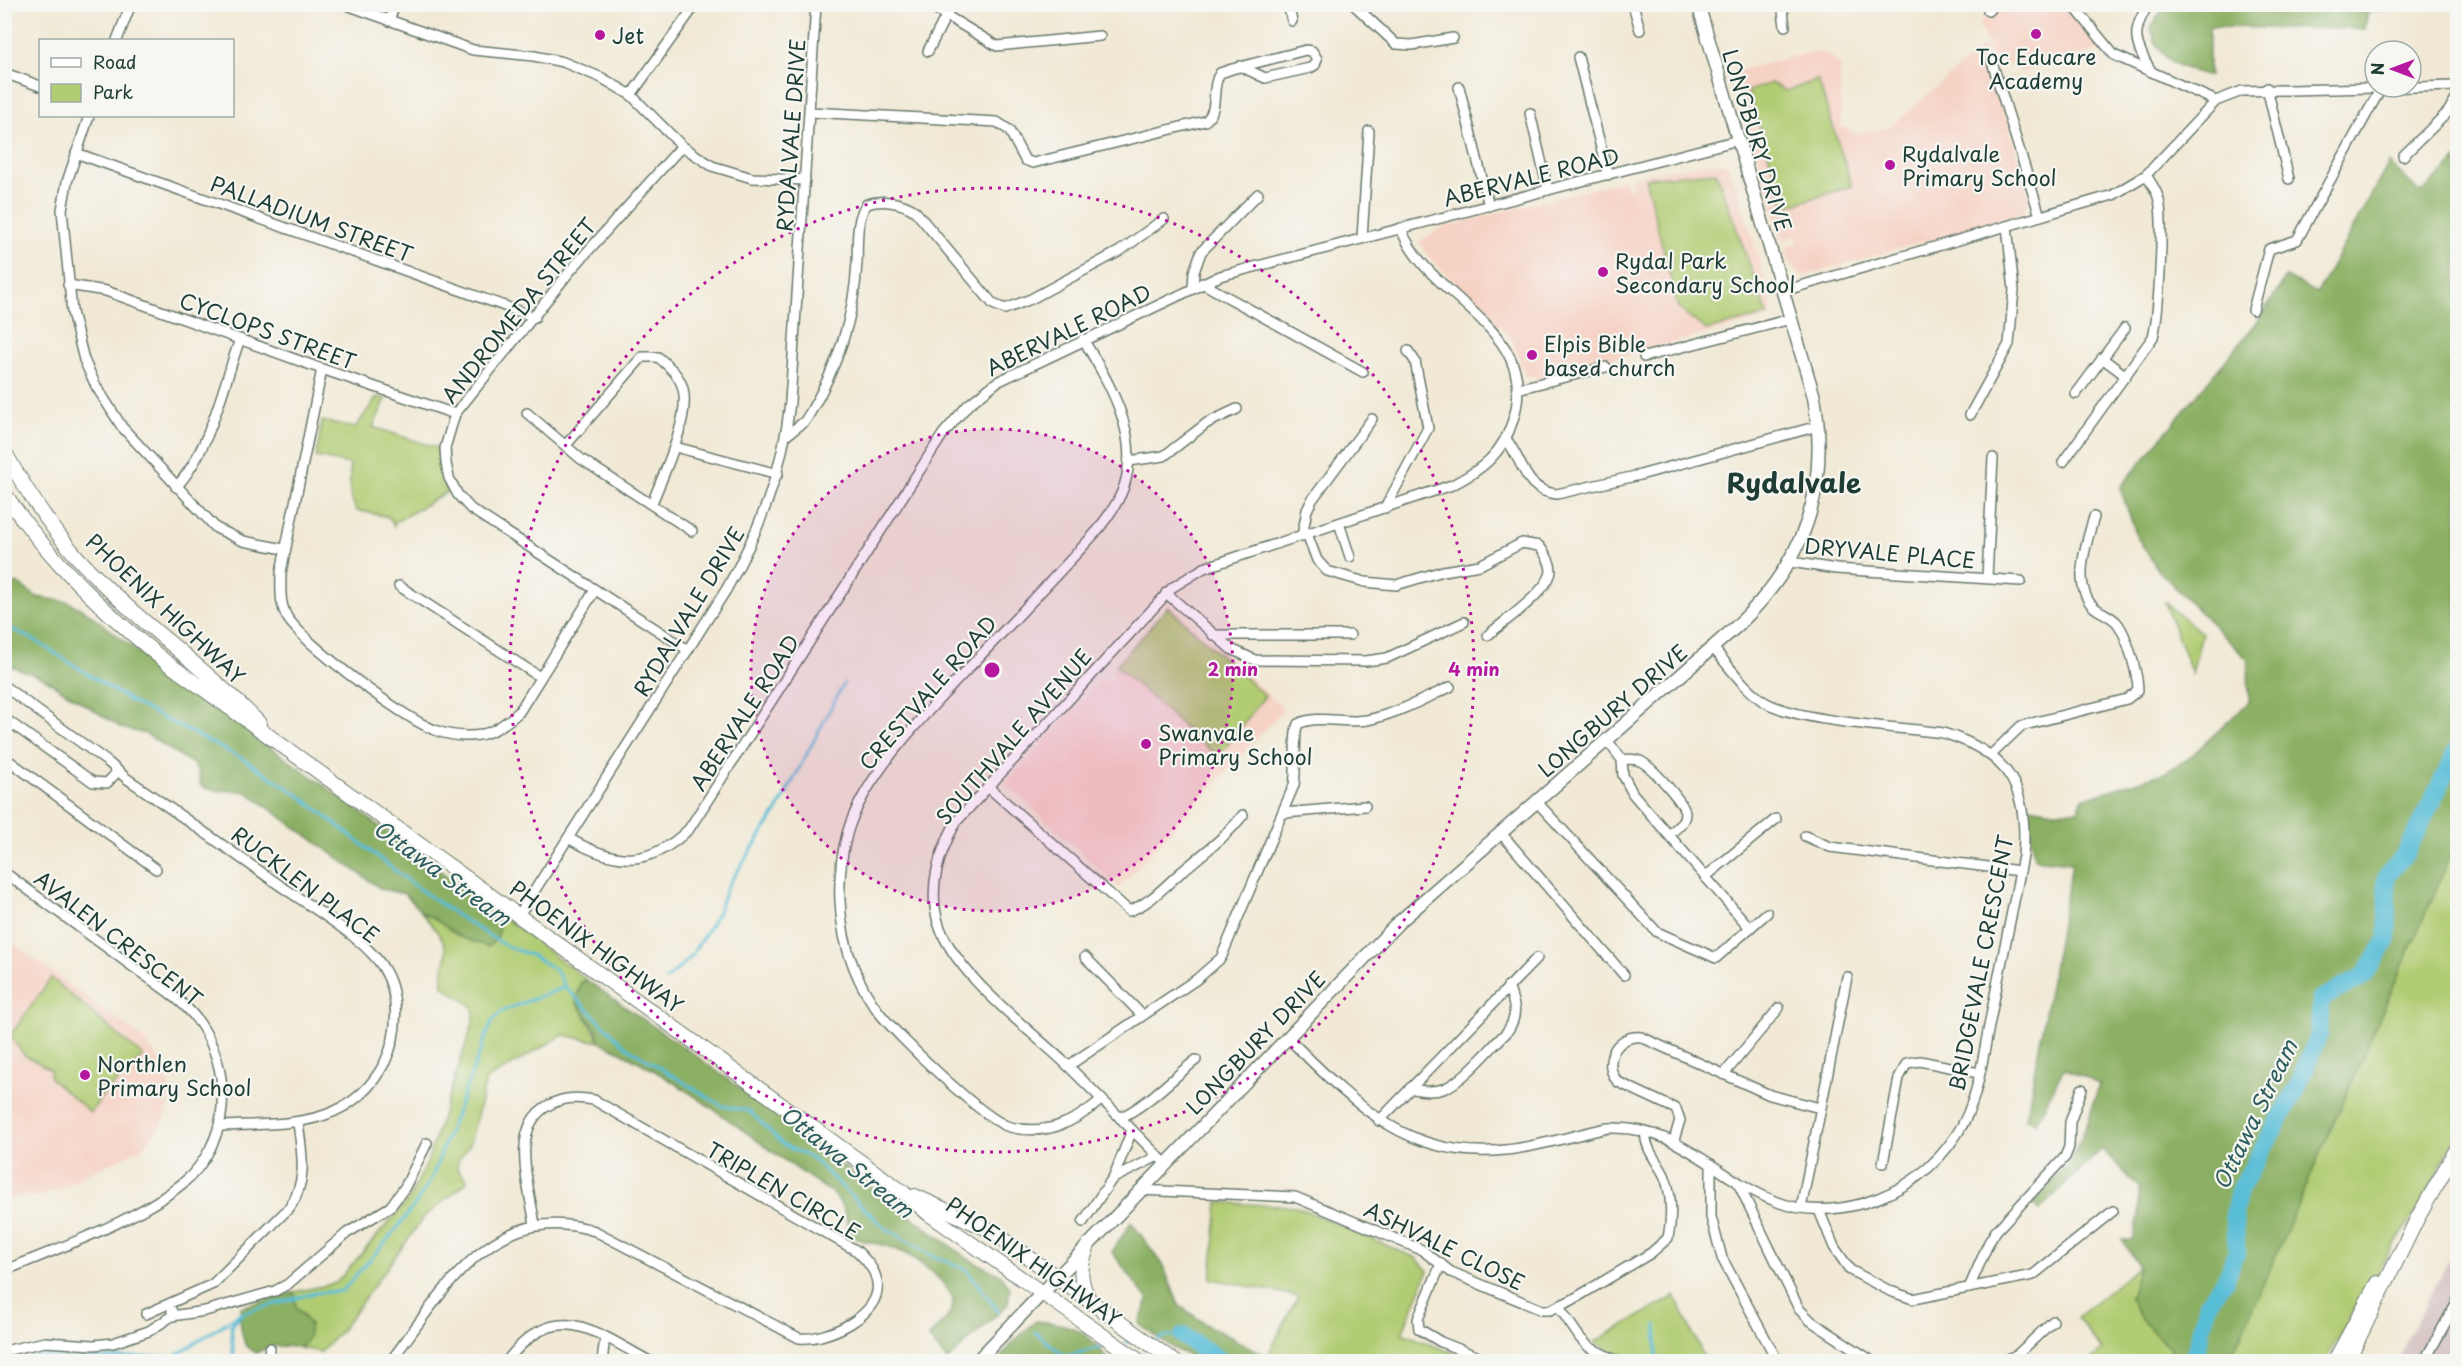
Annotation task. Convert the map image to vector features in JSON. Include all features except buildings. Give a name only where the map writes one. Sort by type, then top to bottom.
[{"type":"main road","name":"PHOENIX HIGHWAY","points":[[4,451],[9,470],[21,480],[35,504],[78,559],[136,614],[242,707],[266,732]]},
{"type":"main road","points":[[4,493],[21,480]]},
{"type":"main road","name":"PHOENIX HIGHWAY","points":[[4,493],[56,561],[102,609],[236,715],[266,732],[904,1193],[945,1226],[1141,1362]]},
{"type":"main road","points":[[2347,1362],[2418,1217],[2457,1147]]},
{"type":"main road","name":"PHOENIX HIGHWAY","points":[[904,1193],[992,1232],[1175,1362]]},
{"type":"main road","points":[[2334,1362],[2399,1245],[2418,1217]]},
{"type":"main road","points":[[1088,1245],[1080,1269],[1080,1277],[1093,1304]]},
{"type":"street","points":[[117,39],[131,4]]},
{"type":"street","points":[[344,4],[473,50],[534,56],[563,62],[602,78],[631,95],[682,146],[712,166],[752,178],[805,180]]},
{"type":"street","points":[[389,21],[395,4]]},
{"type":"street","points":[[631,95],[696,4]]},
{"type":"street","name":"RYDALVALE DRIVE","points":[[519,915],[748,552],[778,474],[787,435],[816,4]]},
{"type":"street","points":[[927,4],[997,46],[1100,36]]},
{"type":"street","points":[[928,51],[952,4]]},
{"type":"street","points":[[1288,4],[1292,21]]},
{"type":"street","points":[[1353,4],[1396,44],[1412,45],[1453,38]]},
{"type":"street","points":[[1633,4],[1640,30]]},
{"type":"street","name":"LONGBURY DRIVE","points":[[976,1362],[1139,1190],[1162,1160],[1287,1037],[1398,922],[1713,648],[1764,601],[1791,562],[1813,503],[1820,449],[1814,398],[1698,4]]},
{"type":"street","points":[[1782,4],[1785,26]]},
{"type":"street","points":[[2072,4],[2114,55],[2217,101]]},
{"type":"street","points":[[2149,4],[2136,29],[2140,53],[2151,71]]},
{"type":"street","points":[[810,112],[997,122],[1009,129],[1025,160],[1033,163],[1205,121],[1213,112],[1216,79],[1220,73],[1240,66],[1306,50],[1312,51],[1317,60],[1310,68],[1265,78],[1240,66]]},
{"type":"street","points":[[1578,57],[1608,175]]},
{"type":"street","points":[[1992,62],[2040,216]]},
{"type":"street","points":[[10,75],[39,86]]},
{"type":"street","points":[[2423,87],[2457,86]]},
{"type":"street","points":[[1459,87],[1489,206]]},
{"type":"street","points":[[2267,88],[2289,178]]},
{"type":"street","points":[[1782,291],[2113,195],[2146,175],[2217,101],[2242,91],[2267,88],[2363,88]]},
{"type":"street","points":[[2403,156],[2448,112],[2457,95]]},
{"type":"street","points":[[2253,310],[2269,249],[2297,240],[2375,99]]},
{"type":"street","points":[[1530,113],[1548,190]]},
{"type":"street","points":[[89,117],[76,153],[62,210],[68,285],[77,336],[96,386],[122,426],[176,487],[222,533],[243,541],[284,549]]},
{"type":"street","points":[[1362,238],[1369,131]]},
{"type":"street","name":"ABERVALE ROAD","points":[[568,838],[601,856],[615,859],[651,855],[679,839],[710,798],[952,420],[981,393],[998,382],[1198,285],[1239,270],[1738,140]]},
{"type":"street","name":"ANDROMEDA STREET","points":[[682,146],[578,262],[455,414],[445,448],[449,478],[458,495],[471,509],[688,650]]},
{"type":"street","name":"PALLADIUM STREET","points":[[76,153],[535,317]]},
{"type":"street","points":[[2063,462],[2148,345],[2156,327],[2161,214],[2157,193],[2146,175]]},
{"type":"street","points":[[1258,194],[1202,252],[1196,262],[1198,285],[1363,372]]},
{"type":"street","points":[[787,435],[805,421],[843,346],[854,300],[860,220],[867,204],[886,202],[909,207],[915,211],[993,304],[1005,309],[1075,277],[1098,261],[1120,251],[1164,219]]},
{"type":"street","points":[[1970,415],[2009,344],[2014,290],[2007,226]]},
{"type":"street","name":"SOUTHVALE AVENUE","points":[[1162,1160],[1068,1066],[960,965],[938,922],[933,897],[939,857],[956,822],[1166,593],[1204,568],[1452,485],[1487,465],[1506,439],[1516,411],[1517,389],[1508,355],[1496,334],[1416,257],[1406,242],[1401,228]]},
{"type":"street","name":"CYCLOPS STREET","points":[[68,285],[106,291],[455,414]]},
{"type":"street","points":[[1644,357],[1791,320]]},
{"type":"street","points":[[2076,394],[2125,328]]},
{"type":"street","points":[[176,487],[187,475],[200,452],[240,339]]},
{"type":"street","name":"CRESTVALE ROAD","points":[[1083,339],[1104,374],[1127,434],[1129,461],[1125,484],[1115,505],[1097,531],[948,690],[890,757],[856,810],[848,833],[841,865],[842,914],[853,965],[864,990],[879,1013],[970,1101],[1007,1126],[1046,1130],[1087,1113],[1101,1100]]},
{"type":"street","points":[[1385,508],[1428,428],[1415,361],[1408,351]]},
{"type":"street","points":[[566,445],[642,357],[648,355],[658,357],[670,367],[685,396],[675,447],[652,503]]},
{"type":"street","points":[[2102,358],[2126,376]]},
{"type":"street","points":[[1517,389],[1606,367]]},
{"type":"street","points":[[322,369],[284,549],[281,598],[286,615],[306,640],[417,722],[452,735],[482,735],[504,725],[519,712],[595,590]]},
{"type":"street","points":[[1129,461],[1164,456],[1207,423],[1237,409]]},
{"type":"street","points":[[527,413],[581,459],[692,531]]},
{"type":"street","points":[[1372,419],[1307,510],[1305,535],[1317,560],[1327,571],[1365,582],[1396,585],[1443,571],[1471,568],[1522,543],[1539,546],[1550,562],[1551,573],[1545,586],[1488,634]]},
{"type":"street","points":[[1506,439],[1515,450],[1532,484],[1544,493],[1557,494],[1635,476],[1818,426]]},
{"type":"street","points":[[675,447],[778,474]]},
{"type":"street","name":"DRYVALE PLACE","points":[[1987,578],[1993,458]]},
{"type":"street","points":[[1992,754],[2021,726],[2127,699],[2138,690],[2118,623],[2093,607],[2087,599],[2084,588],[2084,560],[2094,517]]},
{"type":"street","points":[[1339,523],[1350,557]]},
{"type":"street","name":"DRYVALE PLACE","points":[[1791,562],[1836,569],[2021,581]]},
{"type":"street","points":[[399,586],[540,677]]},
{"type":"street","points":[[1166,593],[1231,649],[1256,660],[1366,661],[1396,655],[1464,622]]},
{"type":"street","points":[[1213,635],[1350,635]]},
{"type":"street","name":"BRIDGEVALE CRESCENT","points":[[1287,1037],[1343,1093],[1379,1122],[1423,1142],[1483,1152],[1534,1146],[1608,1128],[1624,1127],[1674,1140],[1737,1181],[1776,1202],[1819,1210],[1856,1205],[1883,1197],[1907,1185],[1929,1168],[1959,1132],[1979,1073],[2020,871],[2025,826],[2021,803],[2013,782],[1992,754],[1970,742],[1943,733],[1784,710],[1752,693],[1713,648]]},
{"type":"street","name":"RUCKLEN PLACE","points":[[4,686],[118,771],[363,946],[382,966],[390,982],[396,1016],[394,1037],[379,1074],[351,1105],[298,1123],[219,1126]]},
{"type":"street","points":[[1068,1066],[1209,970],[1221,958],[1294,785],[1298,766],[1296,726],[1302,722],[1349,722],[1388,714],[1450,687]]},
{"type":"street","points":[[4,718],[93,782],[107,783],[118,771]]},
{"type":"street","points":[[1606,740],[1622,760],[1625,783],[1750,928]]},
{"type":"street","points":[[4,757],[156,869]]},
{"type":"street","points":[[1622,760],[1635,759],[1649,766],[1684,806],[1685,816],[1682,823],[1669,835]]},
{"type":"street","points":[[988,787],[1129,911],[1154,898],[1183,870],[1221,841],[1243,815]]},
{"type":"street","points":[[1536,801],[1657,932],[1716,957],[1767,913]]},
{"type":"street","points":[[1284,813],[1365,806]]},
{"type":"street","points":[[1705,877],[1776,819]]},
{"type":"street","points":[[1500,832],[1624,975]]},
{"type":"street","points":[[1805,836],[1821,844],[1837,848],[2020,871]]},
{"type":"street","name":"AVALEN CRESCENT","points":[[4,872],[164,990],[196,1019],[214,1049],[220,1074],[222,1100],[219,1126],[196,1170],[172,1191],[116,1222],[4,1271]]},
{"type":"street","points":[[1085,957],[1142,1015]]},
{"type":"street","points":[[1379,1122],[1537,958]]},
{"type":"street","points":[[1801,1208],[1847,977]]},
{"type":"street","points":[[1410,1088],[1425,1092],[1443,1089],[1454,1083],[1506,1033],[1513,1024],[1516,1008],[1508,986]]},
{"type":"street","points":[[1725,1073],[1779,1008]]},
{"type":"street","points":[[1674,1140],[1680,1120],[1676,1109],[1618,1082],[1613,1077],[1611,1061],[1619,1043],[1625,1038],[1641,1037],[1779,1098],[1820,1108]]},
{"type":"street","points":[[1120,1118],[1158,1095],[1169,1082],[1197,1060]]},
{"type":"street","points":[[1883,1163],[1899,1078],[1907,1063],[1920,1061],[1979,1073]]},
{"type":"street","points":[[1969,1288],[1996,1231],[2065,1157],[2069,1148],[2070,1122],[2082,1089]]},
{"type":"street","name":"TRIPLEN CIRCLE","points":[[390,1362],[459,1272],[476,1255],[501,1238],[535,1225],[569,1224],[595,1231],[799,1338],[821,1337],[847,1325],[872,1306],[877,1293],[874,1270],[857,1251],[594,1100],[585,1098],[574,1097],[557,1101],[544,1108],[534,1118],[526,1134],[525,1163],[535,1225]]},
{"type":"street","points":[[146,1314],[213,1284],[290,1207],[299,1193],[303,1175],[298,1123]]},
{"type":"street","points":[[1083,1222],[1112,1179],[1132,1130]]},
{"type":"street","points":[[1619,1362],[1589,1347],[1559,1307],[1651,1253],[1668,1238],[1670,1207],[1665,1177],[1647,1149],[1645,1132]]},
{"type":"street","points":[[4,1351],[45,1342],[94,1345],[113,1343],[149,1331],[172,1316],[205,1311],[275,1291],[288,1284],[347,1233],[390,1207],[405,1187],[427,1143]]},
{"type":"street","points":[[1112,1179],[1162,1160]]},
{"type":"street","points":[[1711,1164],[1709,1176],[1711,1217],[1722,1258],[1778,1362]]},
{"type":"street","points":[[1737,1181],[1799,1309],[1811,1321],[1869,1359]]},
{"type":"street","name":"ASHVALE CLOSE","points":[[1139,1190],[1295,1197],[1422,1250],[1441,1264],[1532,1307],[1550,1310],[1559,1307]]},
{"type":"street","points":[[1819,1210],[1834,1247],[1850,1270],[1913,1299],[2033,1275],[2113,1211]]},
{"type":"street","points":[[1441,1264],[1418,1318],[1419,1329],[1442,1342],[1491,1362]]},
{"type":"street","points":[[2424,1362],[2457,1300]]},
{"type":"street","points":[[170,1304],[172,1316]]},
{"type":"street","points":[[2002,1362],[2018,1354],[2053,1321]]},
{"type":"street","points":[[506,1362],[531,1333],[548,1326],[575,1325],[605,1337],[651,1362]]},
{"type":"street","points":[[602,1362],[605,1337]]},
{"type":"street","points":[[267,1362],[270,1348]]},
{"type":"shaded area","name":"Toc Educare Academy","points":[[1998,5],[2065,5],[2103,49],[2022,72],[2017,70],[2014,64],[2006,66],[1999,56],[1992,58],[1979,24]]},
{"type":"shaded area","name":"Rydalvale Primary School","points":[[1984,46],[2030,197],[2023,213],[1803,276],[1790,265],[1785,247],[1798,243],[1797,236],[1782,240],[1733,72],[1807,53],[1826,53],[1840,66],[1841,127],[1856,133],[1889,128]]},
{"type":"shaded area","name":"Rydal Park Secondary School","points":[[1711,163],[1727,164],[1737,187],[1773,309],[1767,318],[1537,378],[1525,375],[1512,339],[1431,259],[1419,242],[1443,227],[1625,180],[1627,189],[1634,187],[1631,178]]},
{"type":"shaded area","name":"Swanvale Primary School","points":[[1169,604],[1284,709],[1119,888],[1005,783],[1101,679],[1109,683],[1115,677],[1111,669]]},
{"type":"shaded area","name":"Northlen Primary School","points":[[4,937],[141,1037],[161,1061],[170,1089],[165,1120],[142,1148],[44,1196],[16,1196],[5,1202]]},
{"type":"shaded area","points":[[2457,1245],[2457,1361],[2396,1361]]},
{"type":"green space","points":[[2165,5],[2410,5],[2368,12],[2365,29],[2209,27],[2209,76],[2179,66],[2159,49],[2151,28]]},
{"type":"green space","points":[[1818,80],[1852,186],[1785,207],[1748,91],[1771,83],[1786,91]]},
{"type":"green space","points":[[2457,159],[2457,841],[2233,1353],[2228,1361],[2167,1361],[2171,1350],[2141,1319],[2130,1298],[2139,1266],[2122,1240],[2132,1240],[2139,1218],[2139,1188],[2102,1149],[2039,1210],[2033,1204],[2072,1159],[2088,1122],[2099,1084],[2064,1068],[2036,1123],[2026,1119],[2072,863],[2034,859],[2028,807],[2055,811],[2078,811],[2082,799],[2164,773],[2188,759],[2249,702],[2248,660],[2159,571],[2137,537],[2120,488],[2258,321],[2286,277],[2317,293],[2389,163],[2421,193]]},
{"type":"green space","points":[[1716,172],[1768,315],[1706,330],[1678,308],[1645,178]]},
{"type":"green space","points":[[377,397],[386,399],[373,427],[438,448],[447,492],[394,523],[394,526],[389,517],[356,510],[350,494],[350,464],[316,457],[322,421],[355,428]]},
{"type":"green space","points":[[17,583],[37,597],[68,602],[87,612],[172,678],[318,781],[499,914],[498,937],[488,947],[460,937],[432,917],[422,913],[405,894],[381,889],[248,793],[208,789],[201,786],[198,771],[193,764],[146,734],[122,728],[45,679],[5,664],[5,586]]},
{"type":"green space","points":[[2165,603],[2202,633],[2192,674]]},
{"type":"green space","points":[[1168,607],[1265,696],[1218,757],[1116,666]]},
{"type":"green space","points":[[2457,841],[2457,1133],[2424,1199],[2364,1292],[2325,1361],[2228,1362]]},
{"type":"green space","points":[[422,913],[432,917],[460,937],[498,937],[499,914],[588,981],[581,982],[578,998],[583,1013],[600,1042],[563,1035],[486,1080],[470,1144],[458,1161],[457,1169],[467,1179],[466,1183],[425,1216],[339,1333],[321,1352],[299,1348],[303,1346],[305,1316],[296,1307],[294,1292],[336,1283],[409,1199],[426,1165],[474,1020],[471,1005],[443,986],[445,945]]},
{"type":"green space","points":[[51,978],[143,1056],[101,1097],[91,1113],[50,1078],[50,1069],[24,1055],[10,1036]]},
{"type":"green space","points":[[588,981],[699,1058],[968,1259],[1001,1275],[1010,1288],[1008,1304],[947,1361],[929,1338],[952,1310],[952,1298],[941,1281],[924,1266],[900,1251],[851,1236],[842,1207],[831,1192],[661,1074],[600,1042],[596,1029],[576,1002],[581,982]]},
{"type":"green space","points":[[1218,1202],[1297,1207],[1416,1258],[1428,1271],[1402,1333],[1473,1361],[1276,1361],[1267,1357],[1298,1296],[1211,1279]]},
{"type":"green space","points":[[1131,1222],[1162,1263],[1179,1305],[1207,1325],[1276,1361],[1200,1361],[1173,1348],[1139,1324],[1148,1300],[1112,1252]]},
{"type":"green space","points":[[2139,1266],[2130,1298],[2141,1319],[2171,1350],[2167,1361],[2089,1361],[2102,1350],[2077,1317]]},
{"type":"green space","points":[[294,1292],[296,1307],[310,1325],[309,1334],[303,1345],[272,1346],[256,1353],[245,1345],[240,1324],[241,1307]]},
{"type":"green space","points":[[1675,1296],[1706,1361],[1630,1361],[1594,1342]]},
{"type":"green space","points":[[1036,1321],[1061,1324],[1078,1330],[1093,1342],[1109,1361],[998,1361],[1010,1345]]},
{"type":"waterway","name":"Ottawa Stream","points":[[4,625],[36,641],[132,702],[245,760],[300,796],[415,886],[458,916],[504,945],[533,956],[556,970],[565,987],[625,1046],[722,1106],[749,1111],[784,1145],[813,1159],[885,1228],[931,1255],[966,1269],[998,1311]]},
{"type":"waterway","points":[[666,980],[690,958],[717,914],[727,887],[777,811],[844,683]]},
{"type":"waterway","name":"Ottawa Stream","points":[[2193,1362],[2208,1303],[2225,1280],[2237,1251],[2234,1214],[2239,1191],[2297,1088],[2319,1034],[2321,999],[2364,976],[2388,938],[2386,877],[2406,853],[2458,749]]},
{"type":"waterway","points":[[234,1362],[231,1325],[243,1313],[314,1293],[342,1291],[399,1226],[435,1171],[492,1021],[502,1011],[565,987]]},
{"type":"waterway","points":[[24,1362],[32,1356],[73,1359],[175,1356],[241,1313]]},
{"type":"waterway","points":[[1656,1362],[1657,1325]]},
{"type":"waterway","name":"Ottawa Stream","points":[[1035,1332],[1065,1356],[1107,1346]]},
{"type":"waterway","name":"Ottawa Stream","points":[[1157,1340],[1165,1336],[1183,1336]]},
{"type":"waterway","name":"Ottawa Stream","points":[[1183,1336],[1223,1362]]},
{"type":"waterway","name":"Ottawa Stream","points":[[1126,1342],[1132,1341]]},
{"type":"waterway","points":[[1048,1362],[1065,1356]]},
{"type":"place","name":"Toc Educare Academy","points":[[2036,34]]},
{"type":"place","name":"Jet","points":[[600,35]]},
{"type":"place","name":"Rydalvale Primary School","points":[[1890,165]]},
{"type":"place","name":"Rydal Park Secondary School","points":[[1603,272]]},
{"type":"place","name":"Elpis Bible based church","points":[[1532,355]]},
{"type":"place","name":"Swanvale Primary School","points":[[1146,744]]},
{"type":"place","name":"Northlen Primary School","points":[[85,1075]]},
{"type":"district","name":"Rydalvale","points":[[1794,481]]}]
